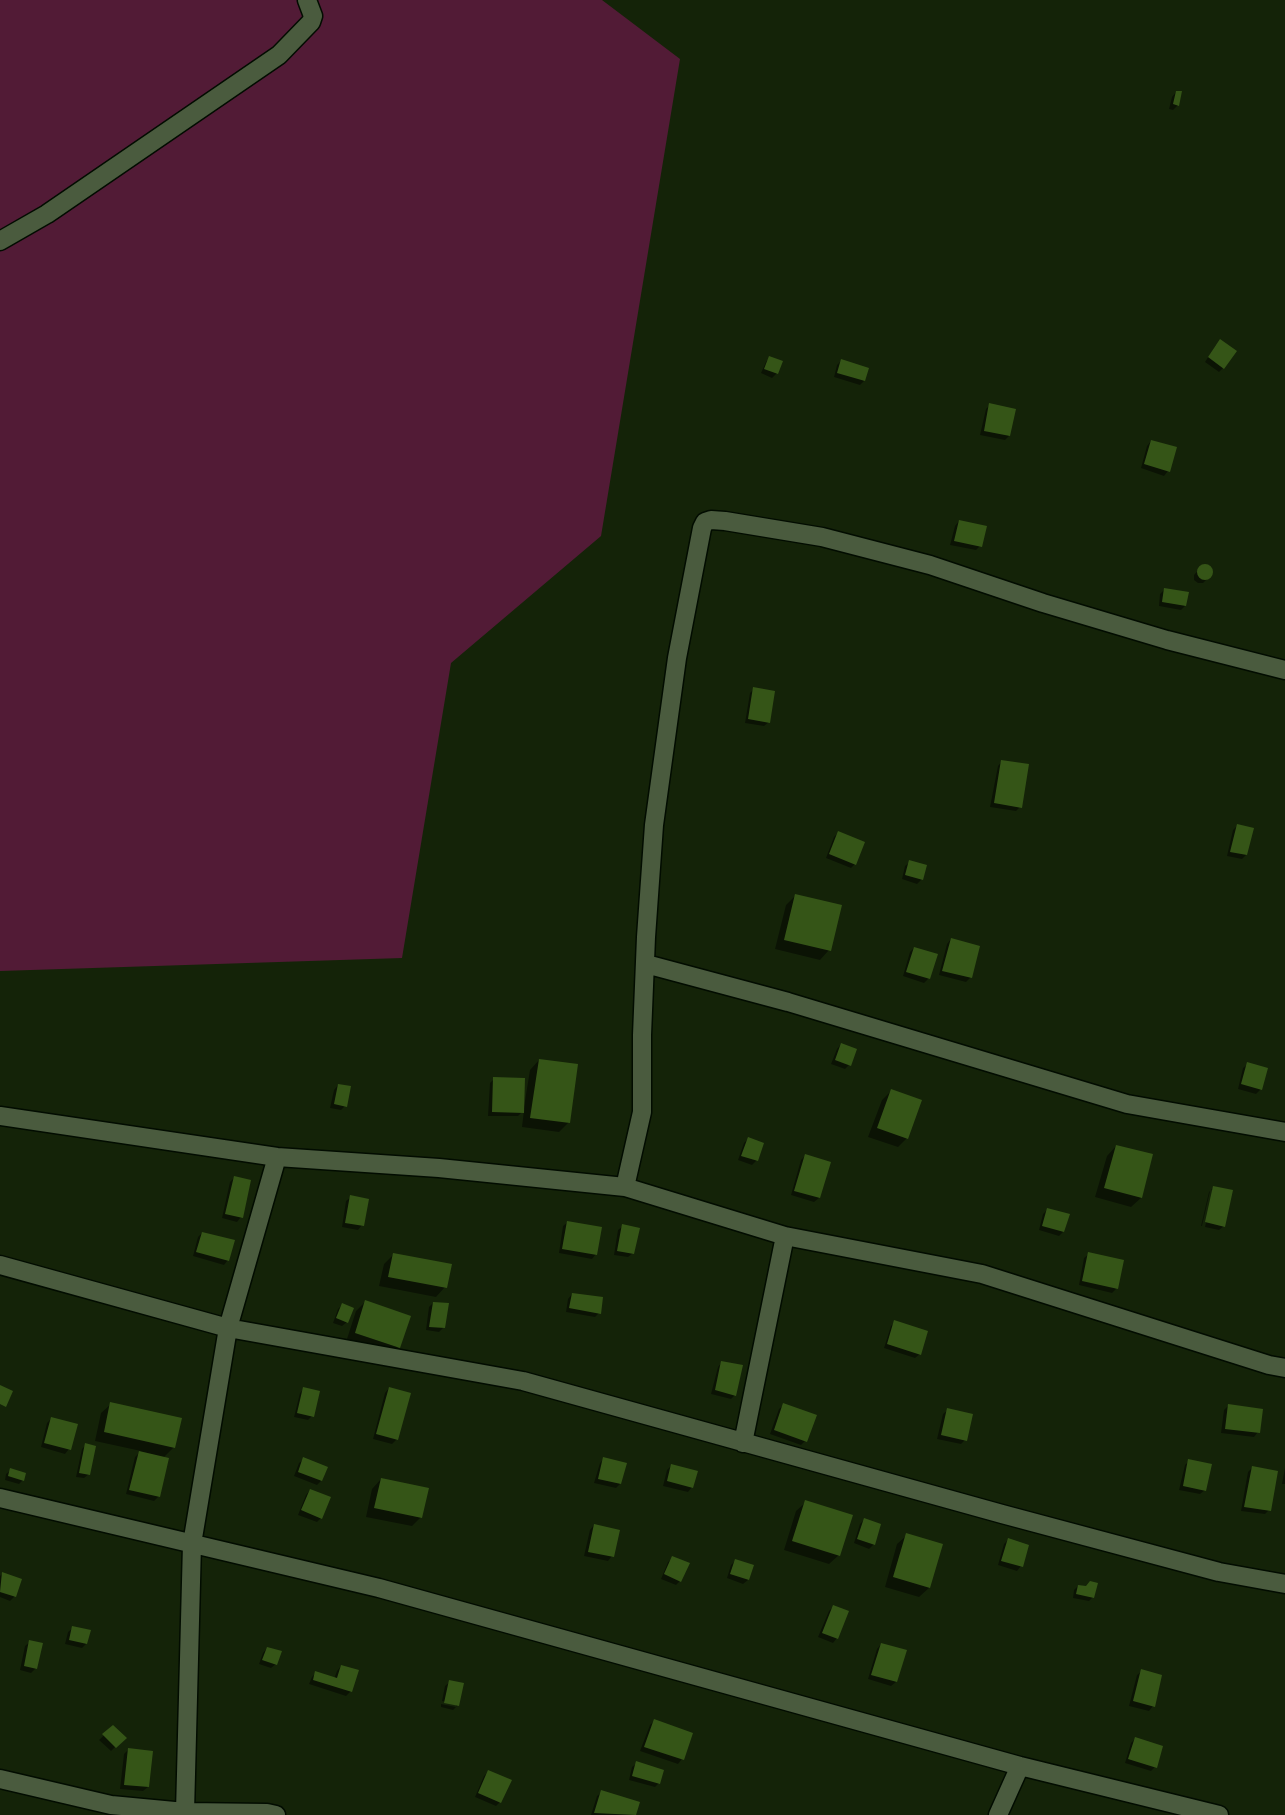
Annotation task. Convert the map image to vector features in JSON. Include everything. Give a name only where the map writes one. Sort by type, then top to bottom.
[{"type":"street","points":[[0,241],[47,214],[279,55],[312,22],[313,16],[307,0]]},
{"type":"street","points":[[625,1187],[642,1112],[646,937],[657,801],[677,658],[705,522],[725,521],[833,540],[930,565],[1043,603],[1167,640],[1285,670]]},
{"type":"street","points":[[646,964],[788,1002],[1127,1104],[1285,1132]]},
{"type":"street","points":[[0,1116],[277,1157],[439,1168],[625,1187],[785,1236],[982,1274],[1269,1365],[1285,1368]]},
{"type":"street","points":[[185,1812],[192,1544],[228,1328],[277,1157]]},
{"type":"street","points":[[743,1443],[785,1236]]},
{"type":"street","points":[[0,1265],[228,1328],[523,1382],[1219,1572],[1285,1584]]},
{"type":"street","points":[[0,1498],[379,1588],[1020,1766],[1219,1815]]},
{"type":"street","points":[[998,1815],[1020,1766]]},
{"type":"street","points":[[0,1779],[111,1805],[185,1812],[270,1814]]},
{"type":"shaded area","points":[[0,0],[602,0],[680,59],[601,536],[451,663],[402,958],[0,971]]},
{"type":"building","points":[[1176,91],[1182,91],[1179,106],[1173,104]]},
{"type":"building","points":[[1220,339],[1237,351],[1224,369],[1208,357]]},
{"type":"building","points":[[769,356],[783,361],[778,374],[764,369]]},
{"type":"building","points":[[841,359],[869,368],[865,381],[837,373]]},
{"type":"building","points":[[989,403],[1016,409],[1010,436],[984,431]]},
{"type":"building","points":[[1151,440],[1177,447],[1170,472],[1144,464]]},
{"type":"building","points":[[959,520],[987,526],[982,547],[954,541]]},
{"type":"building","points":[[1205,564],[1213,572],[1205,580],[1197,572]]},
{"type":"building","points":[[1164,588],[1189,592],[1186,606],[1162,602]]},
{"type":"building","points":[[753,687],[775,691],[770,723],[748,719]]},
{"type":"building","points":[[1001,760],[1029,764],[1022,808],[994,803]]},
{"type":"building","points":[[1237,824],[1254,828],[1247,855],[1230,852]]},
{"type":"building","points":[[838,831],[865,842],[856,865],[829,854]]},
{"type":"building","points":[[909,860],[927,865],[923,880],[905,875]]},
{"type":"building","points":[[795,894],[842,905],[831,951],[784,940]]},
{"type":"building","points":[[951,938],[980,946],[972,978],[942,971]]},
{"type":"building","points":[[914,947],[938,954],[930,979],[906,972]]},
{"type":"building","points":[[841,1043],[857,1049],[851,1066],[835,1060]]},
{"type":"building","points":[[539,1059],[578,1064],[570,1123],[530,1118]]},
{"type":"building","points":[[1247,1062],[1268,1068],[1262,1090],[1241,1084]]},
{"type":"building","points":[[493,1077],[525,1078],[524,1113],[492,1112]]},
{"type":"building","points":[[338,1084],[351,1086],[347,1107],[334,1104]]},
{"type":"building","points":[[891,1089],[922,1100],[908,1139],[877,1128]]},
{"type":"building","points":[[748,1137],[764,1143],[758,1161],[741,1156]]},
{"type":"building","points":[[1116,1145],[1153,1154],[1142,1198],[1104,1188]]},
{"type":"building","points":[[805,1154],[831,1162],[820,1198],[794,1191]]},
{"type":"building","points":[[234,1176],[251,1180],[243,1218],[225,1214]]},
{"type":"building","points":[[1213,1186],[1233,1190],[1225,1227],[1205,1222]]},
{"type":"building","points":[[350,1195],[369,1199],[364,1226],[345,1223]]},
{"type":"building","points":[[1047,1208],[1070,1214],[1064,1232],[1042,1226]]},
{"type":"building","points":[[567,1221],[602,1227],[597,1255],[562,1249]]},
{"type":"building","points":[[622,1224],[640,1228],[634,1254],[617,1251]]},
{"type":"building","points":[[202,1232],[235,1240],[229,1261],[196,1252]]},
{"type":"building","points":[[1088,1252],[1124,1260],[1118,1289],[1082,1281]]},
{"type":"building","points":[[393,1253],[452,1264],[447,1288],[388,1277]]},
{"type":"building","points":[[572,1293],[603,1297],[601,1314],[569,1308]]},
{"type":"building","points":[[365,1300],[411,1316],[400,1348],[355,1333]]},
{"type":"building","points":[[433,1302],[449,1303],[445,1328],[429,1327]]},
{"type":"building","points":[[342,1303],[354,1308],[348,1323],[336,1318]]},
{"type":"building","points":[[894,1320],[928,1331],[921,1355],[887,1344]]},
{"type":"building","points":[[721,1361],[743,1365],[736,1396],[715,1390]]},
{"type":"building","points":[[0,1385],[13,1391],[6,1407],[0,1404]]},
{"type":"building","points":[[303,1387],[320,1391],[314,1417],[297,1413]]},
{"type":"building","points":[[389,1387],[411,1393],[398,1440],[376,1434]]},
{"type":"building","points":[[110,1402],[182,1418],[175,1448],[104,1432]]},
{"type":"building","points":[[783,1403],[817,1415],[807,1442],[774,1430]]},
{"type":"building","points":[[1228,1404],[1263,1409],[1260,1433],[1225,1429]]},
{"type":"building","points":[[947,1408],[973,1414],[967,1441],[941,1435]]},
{"type":"building","points":[[51,1417],[78,1424],[71,1450],[44,1443]]},
{"type":"building","points":[[85,1443],[96,1446],[90,1475],[79,1473]]},
{"type":"building","points":[[139,1451],[169,1458],[160,1497],[129,1490]]},
{"type":"building","points":[[303,1457],[328,1467],[322,1481],[298,1472]]},
{"type":"building","points":[[603,1457],[627,1463],[621,1484],[598,1479]]},
{"type":"building","points":[[1188,1459],[1212,1464],[1206,1491],[1183,1486]]},
{"type":"building","points":[[671,1464],[698,1471],[693,1488],[667,1481]]},
{"type":"building","points":[[1252,1466],[1278,1471],[1271,1511],[1244,1507]]},
{"type":"building","points":[[10,1468],[26,1473],[24,1481],[8,1476]]},
{"type":"building","points":[[381,1478],[429,1488],[422,1518],[374,1508]]},
{"type":"building","points":[[310,1489],[331,1497],[322,1519],[301,1510]]},
{"type":"building","points":[[805,1500],[853,1515],[840,1556],[792,1541]]},
{"type":"building","points":[[864,1518],[881,1524],[875,1545],[857,1539]]},
{"type":"building","points":[[594,1524],[620,1530],[614,1557],[588,1552]]},
{"type":"building","points":[[906,1533],[943,1544],[930,1588],[893,1577]]},
{"type":"building","points":[[1008,1538],[1029,1545],[1023,1567],[1001,1561]]},
{"type":"building","points":[[672,1556],[690,1563],[681,1582],[664,1574]]},
{"type":"building","points":[[735,1559],[754,1565],[749,1580],[730,1574]]},
{"type":"building","points":[[2,1572],[22,1579],[16,1597],[0,1592]]},
{"type":"building","points":[[1090,1581],[1098,1583],[1094,1598],[1076,1594],[1078,1585],[1086,1586]]},
{"type":"building","points":[[833,1605],[849,1611],[838,1639],[822,1633]]},
{"type":"building","points":[[72,1626],[91,1630],[87,1644],[69,1640]]},
{"type":"building","points":[[29,1640],[43,1643],[37,1669],[24,1666]]},
{"type":"building","points":[[881,1643],[907,1650],[897,1682],[871,1675]]},
{"type":"building","points":[[267,1647],[282,1651],[277,1665],[262,1660]]},
{"type":"building","points":[[341,1665],[359,1670],[352,1692],[313,1680],[315,1671],[337,1678]]},
{"type":"building","points":[[1141,1669],[1162,1675],[1155,1707],[1133,1701]]},
{"type":"building","points":[[449,1680],[464,1683],[459,1706],[444,1703]]},
{"type":"building","points":[[654,1719],[693,1733],[684,1760],[644,1747]]},
{"type":"building","points":[[113,1725],[127,1738],[116,1748],[102,1734]]},
{"type":"building","points":[[1135,1737],[1163,1746],[1157,1768],[1128,1759]]},
{"type":"building","points":[[128,1748],[153,1751],[149,1787],[124,1785]]},
{"type":"building","points":[[636,1761],[664,1770],[660,1784],[632,1776]]},
{"type":"building","points":[[488,1770],[512,1780],[501,1803],[478,1793]]},
{"type":"building","points":[[601,1790],[640,1802],[636,1815],[594,1813]]}]
